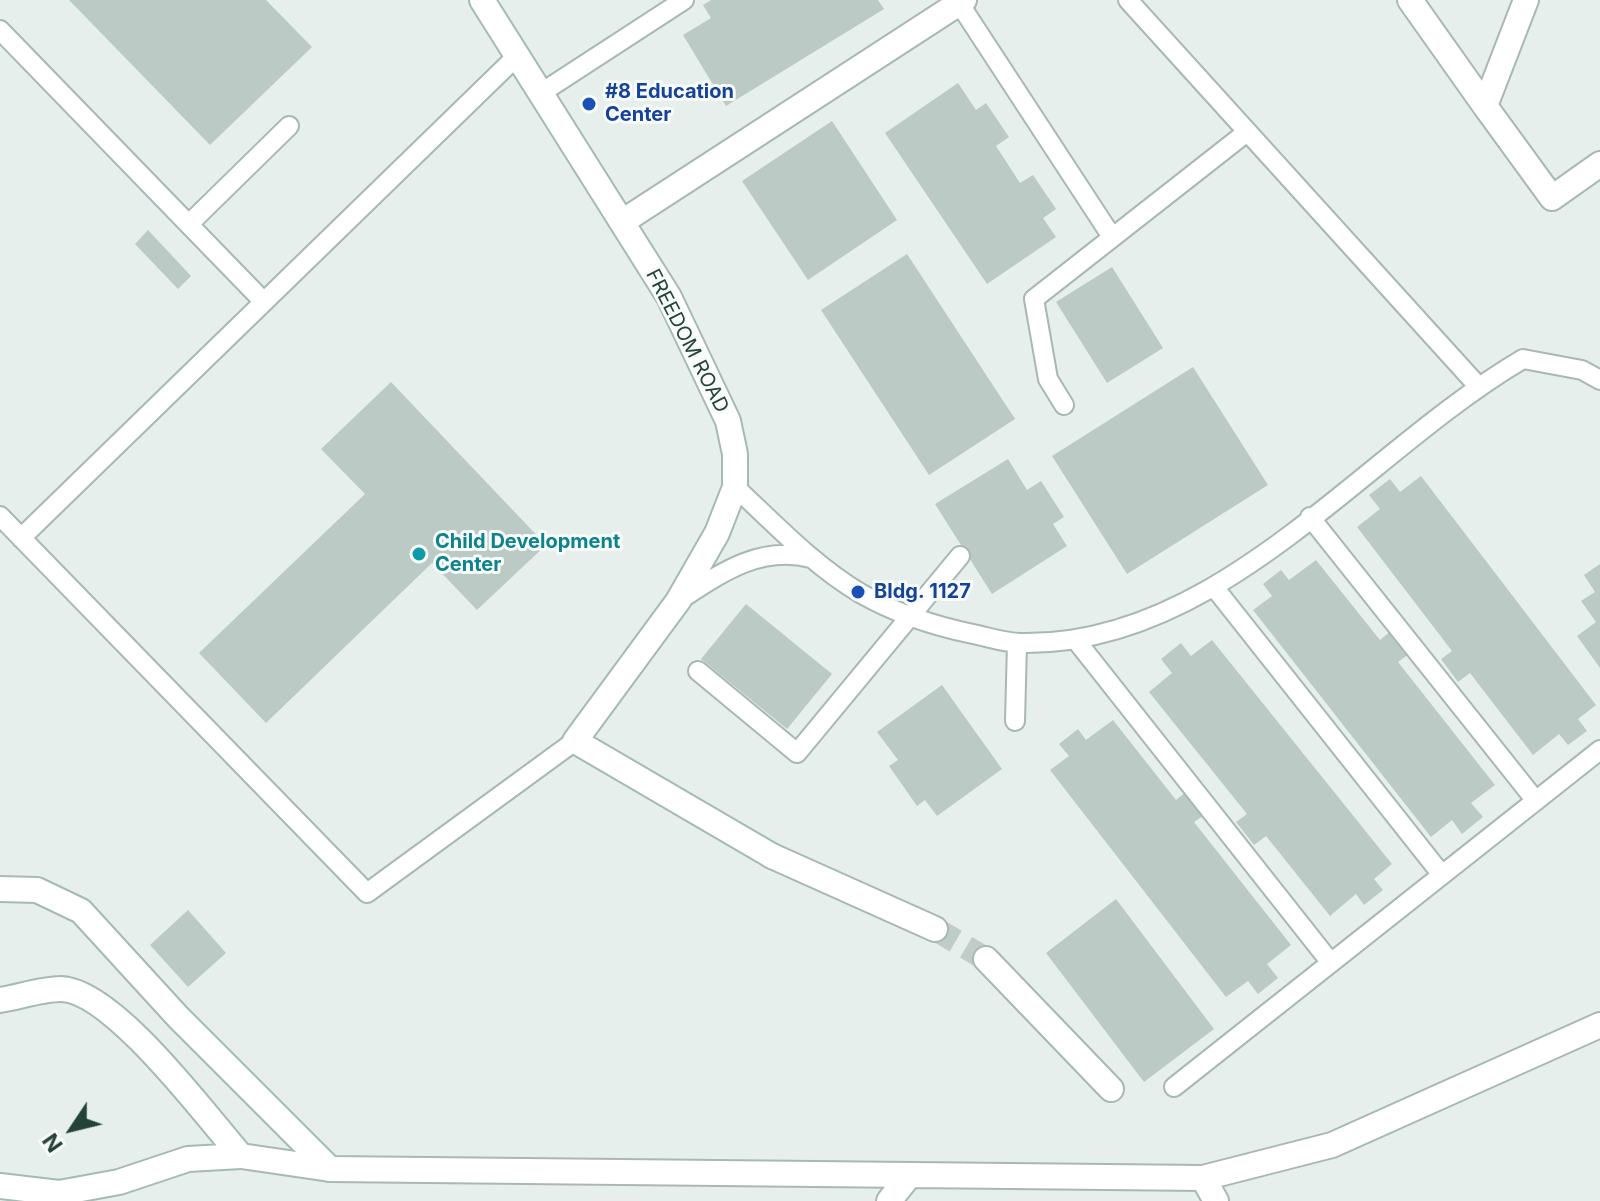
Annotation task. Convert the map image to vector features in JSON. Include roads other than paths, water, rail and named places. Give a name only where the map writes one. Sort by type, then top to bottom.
[{"type":"street","name":"FREEDOM ROAD","points":[[482,0],[669,297],[728,421],[735,454],[735,487],[717,533],[678,601],[575,741]]},
{"type":"street","points":[[1410,0],[1552,198],[1600,164]]},
{"type":"street","points":[[1485,106],[1526,0]]},
{"type":"street","points":[[622,222],[962,2]]},
{"type":"street","points":[[575,741],[772,856],[935,929]]},
{"type":"street","points":[[0,889],[37,890],[81,911],[178,1017],[330,1169]]},
{"type":"street","points":[[986,959],[1111,1089]]},
{"type":"street","points":[[0,1000],[63,989],[103,1005],[141,1041],[241,1156]]},
{"type":"street","points":[[0,1186],[59,1193],[119,1182],[188,1159],[241,1156],[330,1169],[1203,1178],[1332,1145],[1600,1025]]},
{"type":"street","points":[[889,1201],[909,1176]]},
{"type":"street","points":[[1203,1178],[1216,1201]]},
{"type":"lane","points":[[541,93],[684,0]]},
{"type":"lane","points":[[1128,0],[1478,386]]},
{"type":"lane","points":[[962,2],[1112,237]]},
{"type":"lane","points":[[0,30],[264,302]]},
{"type":"lane","points":[[21,538],[517,56]]},
{"type":"lane","points":[[189,224],[289,126]]},
{"type":"lane","points":[[1064,405],[1048,379],[1034,299],[1247,132]]},
{"type":"lane","points":[[735,487],[814,558],[858,592],[909,617],[1017,643],[1075,639],[1120,629],[1214,587],[1310,517],[1478,386],[1523,359],[1582,370],[1600,380]]},
{"type":"lane","points":[[0,516],[367,893],[575,741]]},
{"type":"lane","points":[[1310,517],[1536,801]]},
{"type":"lane","points":[[678,601],[736,564],[793,553],[814,558]]},
{"type":"lane","points":[[698,671],[797,753],[960,556]]},
{"type":"lane","points":[[1214,587],[1442,875]]},
{"type":"lane","points":[[1075,639],[1331,963]]},
{"type":"lane","points":[[1015,721],[1017,643]]},
{"type":"lane","points":[[1174,1087],[1600,750]]},
{"type":"tunnel","points":[[935,929],[986,959]]},
{"type":"place","name":"#8 Education Center","points":[[589,104]]},
{"type":"place","name":"Child Development Center","points":[[419,554]]},
{"type":"place","name":"Bldg. 1127","points":[[858,592]]}]
